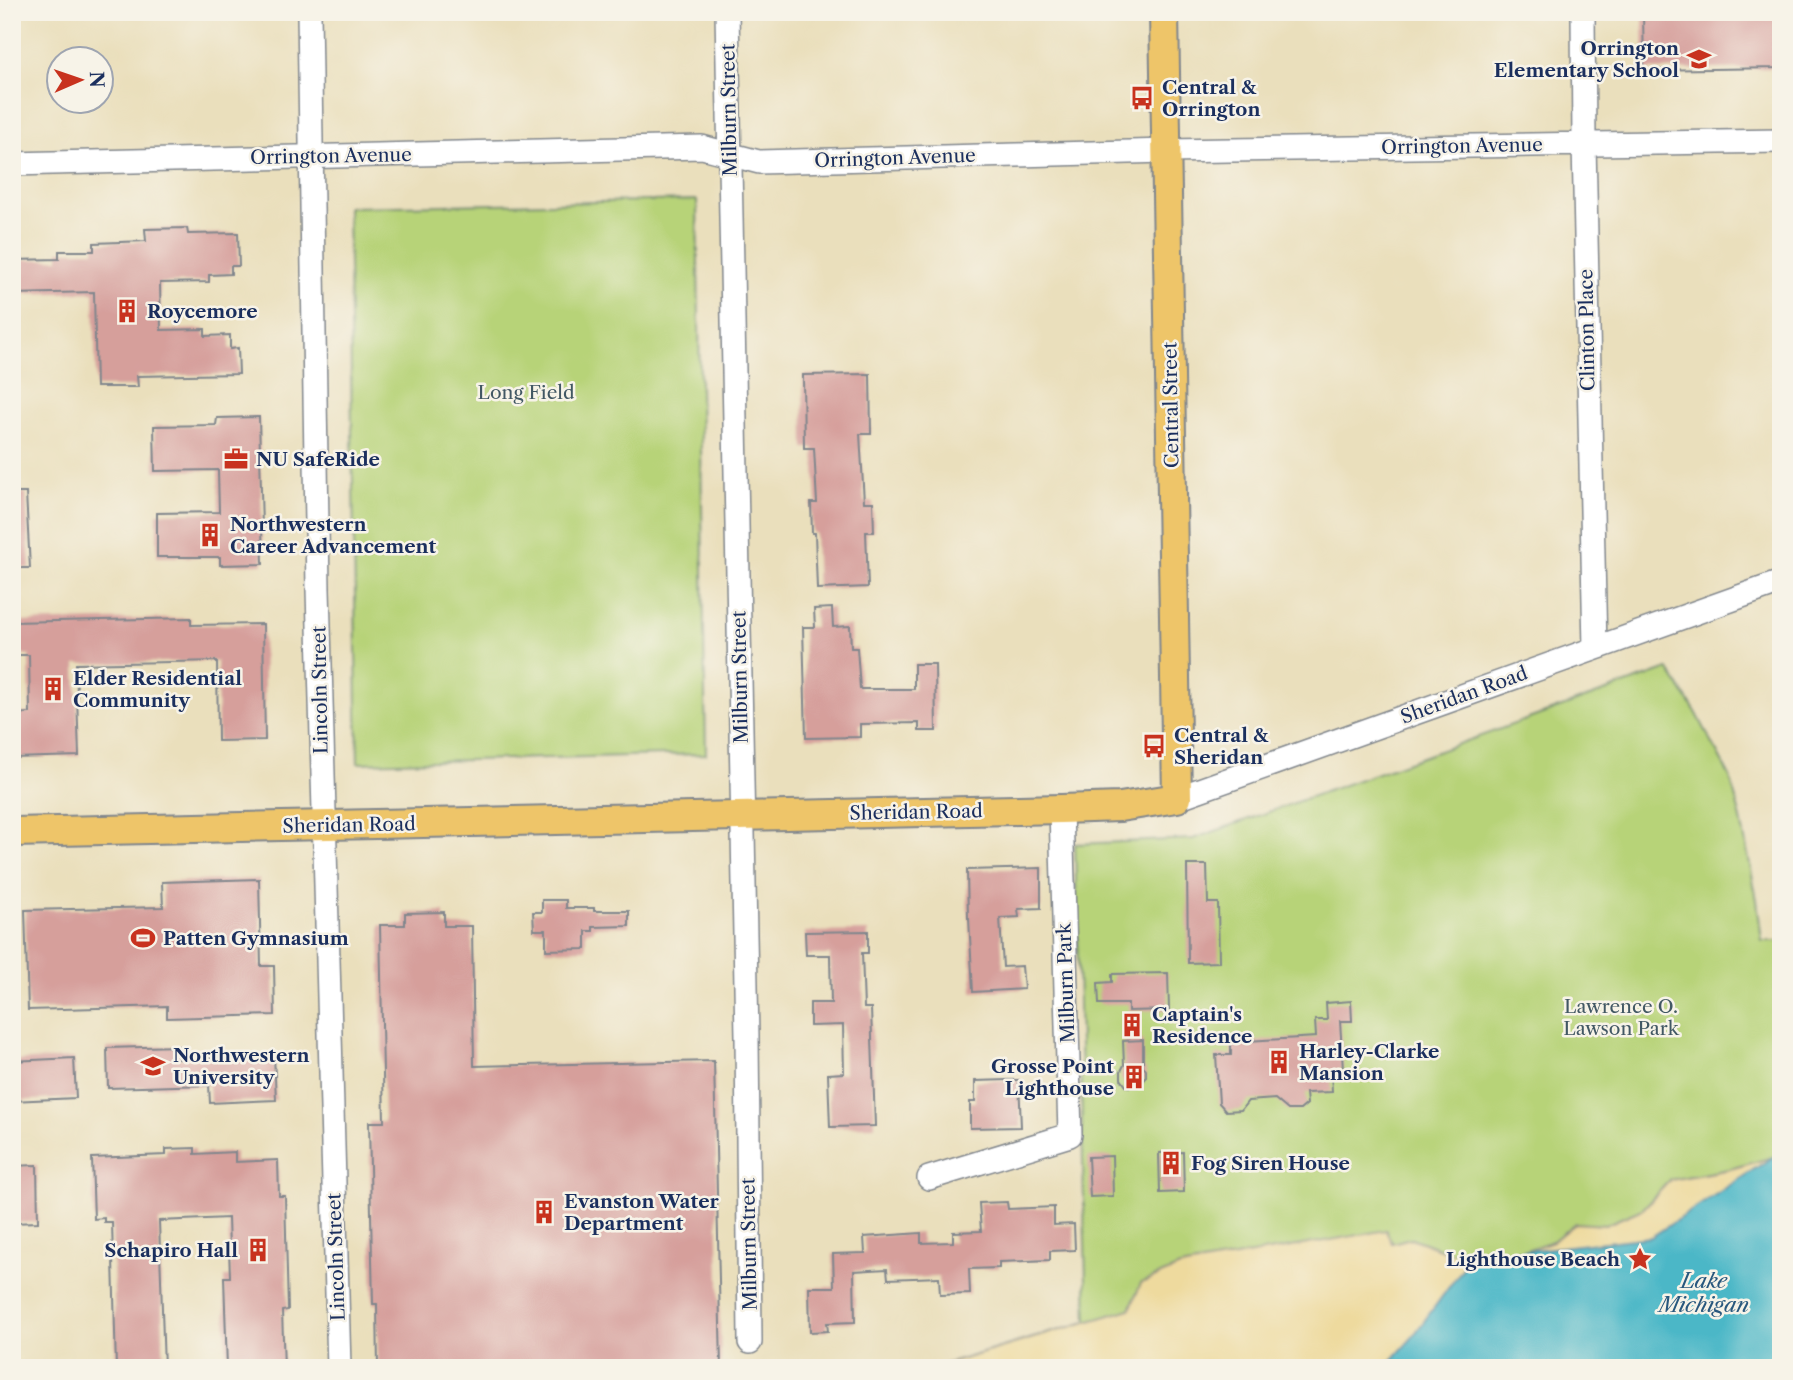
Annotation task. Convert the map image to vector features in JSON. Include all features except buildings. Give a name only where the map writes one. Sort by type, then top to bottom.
[{"type":"main road","name":"Central Street","points":[[1164,12],[1177,798]]},
{"type":"main road","name":"Sheridan Road","points":[[12,832],[1061,809],[1120,807],[1177,798]]},
{"type":"street","name":"Lincoln Street","points":[[309,12],[324,825],[339,1368]]},
{"type":"street","name":"Milburn Street","points":[[727,12],[750,1342]]},
{"type":"street","name":"Clinton Place","points":[[1583,12],[1595,649]]},
{"type":"street","name":"Orrington Avenue","points":[[12,164],[702,147],[759,162],[1167,150],[1781,141]]},
{"type":"street","name":"Sheridan Road","points":[[1177,798],[1781,582]]},
{"type":"street","name":"Milburn Park","points":[[929,1178],[1070,1135],[1061,809]]},
{"type":"green space","name":"Long Field","points":[[697,200],[706,754],[358,763],[348,207]]},
{"type":"green space","name":"Lawrence O. Lawson Park","points":[[1668,669],[1696,712],[1730,777],[1757,900],[1762,941],[1781,941],[1781,1155],[1730,1169],[1670,1180],[1643,1209],[1605,1225],[1575,1224],[1553,1241],[1492,1262],[1448,1252],[1411,1238],[933,1368],[1087,1322],[1075,844],[1193,839]]},
{"type":"sand","name":"Lighthouse Beach","points":[[1781,1155],[1686,1368],[933,1368],[1130,1309],[1141,1283],[1180,1267],[1386,1230],[1392,1243],[1411,1238],[1448,1252],[1492,1262],[1553,1241],[1575,1223],[1605,1225],[1643,1209],[1670,1180],[1730,1169]]},
{"type":"water","name":"Lake Michigan","points":[[1781,1155],[1781,1368],[1385,1368],[1411,1339],[1471,1257],[1651,1237],[1773,1157]]},
{"type":"place","name":"Orrington Elementary School","points":[[1699,59]]},
{"type":"place","name":"Central & Orrington","points":[[1142,98]]},
{"type":"place","name":"Roycemore","points":[[127,311]]},
{"type":"place","name":"NU SafeRide","points":[[236,459]]},
{"type":"place","name":"Northwestern Career Advancement","points":[[210,535]]},
{"type":"place","name":"Elder Residential Community","points":[[53,689]]},
{"type":"place","name":"Central & Sheridan","points":[[1154,746]]},
{"type":"place","name":"Patten Gymnasium","points":[[143,938]]},
{"type":"place","name":"Captain's Residence","points":[[1132,1025]]},
{"type":"place","name":"Harley-Clarke Mansion","points":[[1279,1062]]},
{"type":"place","name":"Northwestern University","points":[[153,1066]]},
{"type":"place","name":"Grosse Point Lighthouse","points":[[1134,1077]]},
{"type":"place","name":"Fog Siren House","points":[[1171,1163]]},
{"type":"place","name":"Evanston Water Department","points":[[544,1212]]},
{"type":"place","name":"Schapiro Hall","points":[[258,1250]]},
{"type":"place","name":"Lighthouse Beach","points":[[1640,1259]]}]
